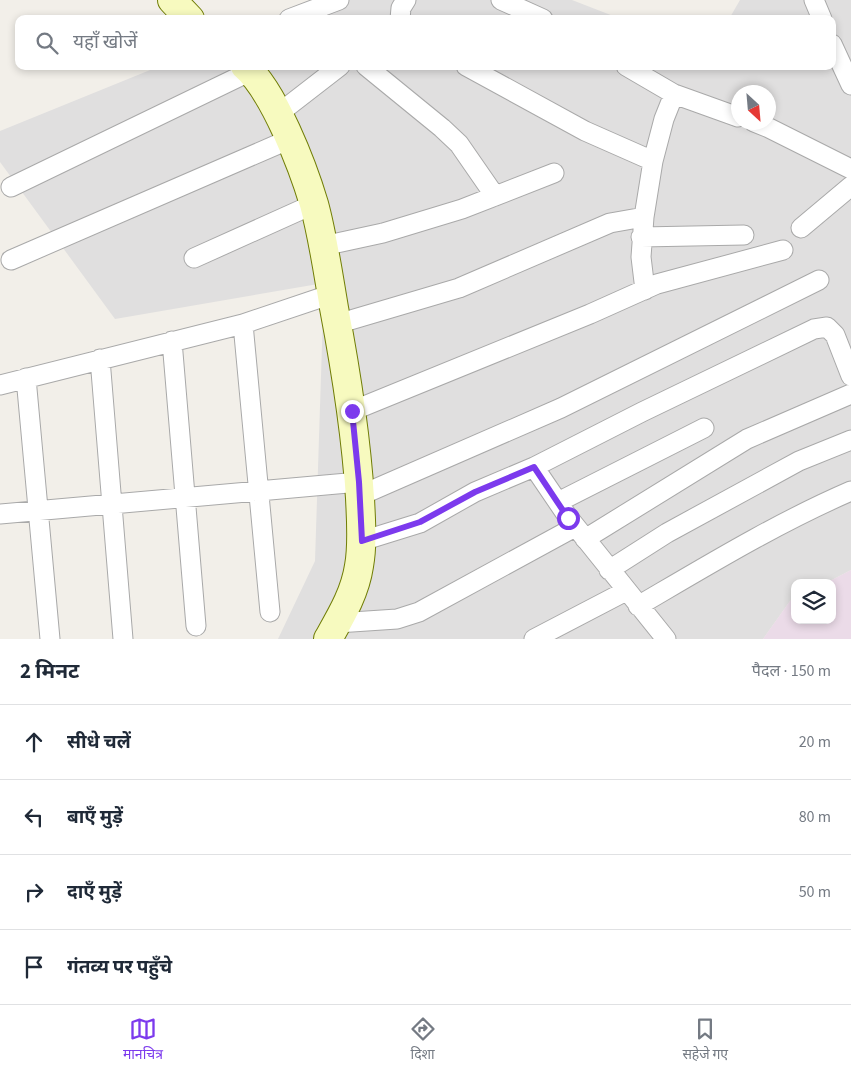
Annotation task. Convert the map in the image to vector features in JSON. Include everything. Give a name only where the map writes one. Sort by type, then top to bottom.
[{"type":"street","points":[[172,0],[186,15]]},
{"type":"street","points":[[320,14],[339,0]]},
{"type":"street","points":[[400,15],[401,8],[406,0]]},
{"type":"street","points":[[501,0],[534,15]]},
{"type":"street","points":[[814,0],[820,15]]},
{"type":"street","points":[[840,48],[851,85]]},
{"type":"street","points":[[12,187],[246,70]]},
{"type":"street","points":[[249,70],[270,98],[290,138],[304,208],[322,246],[350,389],[362,541],[354,588],[333,631]]},
{"type":"street","points":[[278,114],[335,70]]},
{"type":"street","points":[[371,70],[459,144],[495,196]]},
{"type":"street","points":[[473,70],[585,131],[653,162]]},
{"type":"street","points":[[631,70],[670,105],[731,116]]},
{"type":"street","points":[[645,290],[641,257],[644,217],[653,162],[670,105]]},
{"type":"street","points":[[773,130],[851,169]]},
{"type":"street","points":[[11,260],[290,138]]},
{"type":"street","points":[[322,246],[383,233],[462,209],[554,173]]},
{"type":"street","points":[[801,228],[851,186]]},
{"type":"street","points":[[194,258],[304,208]]},
{"type":"street","points":[[337,324],[459,288],[610,223],[644,217]]},
{"type":"street","points":[[642,238],[744,235]]},
{"type":"street","points":[[352,411],[645,290],[680,277],[783,250]]},
{"type":"street","points":[[0,514],[259,491],[359,489],[561,408],[819,280]]},
{"type":"street","points":[[0,385],[243,324],[332,294]]},
{"type":"street","points":[[243,324],[270,612]]},
{"type":"street","points":[[362,541],[420,522],[475,492],[534,467],[650,408],[814,329],[827,327],[835,335],[851,376]]},
{"type":"street","points":[[172,341],[196,626]]},
{"type":"street","points":[[100,359],[123,639]]},
{"type":"street","points":[[26,378],[50,639]]},
{"type":"street","points":[[333,631],[397,619],[419,612],[580,533],[747,439],[851,394]]},
{"type":"street","points":[[558,502],[704,428]]},
{"type":"street","points":[[609,570],[667,533],[799,461],[851,440]]},
{"type":"street","points":[[534,467],[580,533],[661,637]]},
{"type":"street","points":[[638,606],[755,538],[851,490]]},
{"type":"street","points":[[534,639],[626,591]]},
{"type":"shaded area","points":[[323,0],[572,0],[611,15],[287,15]]},
{"type":"shaded area","points":[[740,0],[851,0],[851,570],[834,579],[791,579],[791,600],[763,639],[278,639],[315,561],[324,283],[115,319],[0,162],[0,131],[150,70],[836,70],[836,15],[731,15]]},
{"type":"shaded area","points":[[851,570],[851,639],[763,639],[791,600],[791,624],[836,624],[836,579],[834,579]]},
{"type":"route","points":[[352,411],[359,482],[362,541],[420,522],[475,492],[534,467],[568,518]]}]
